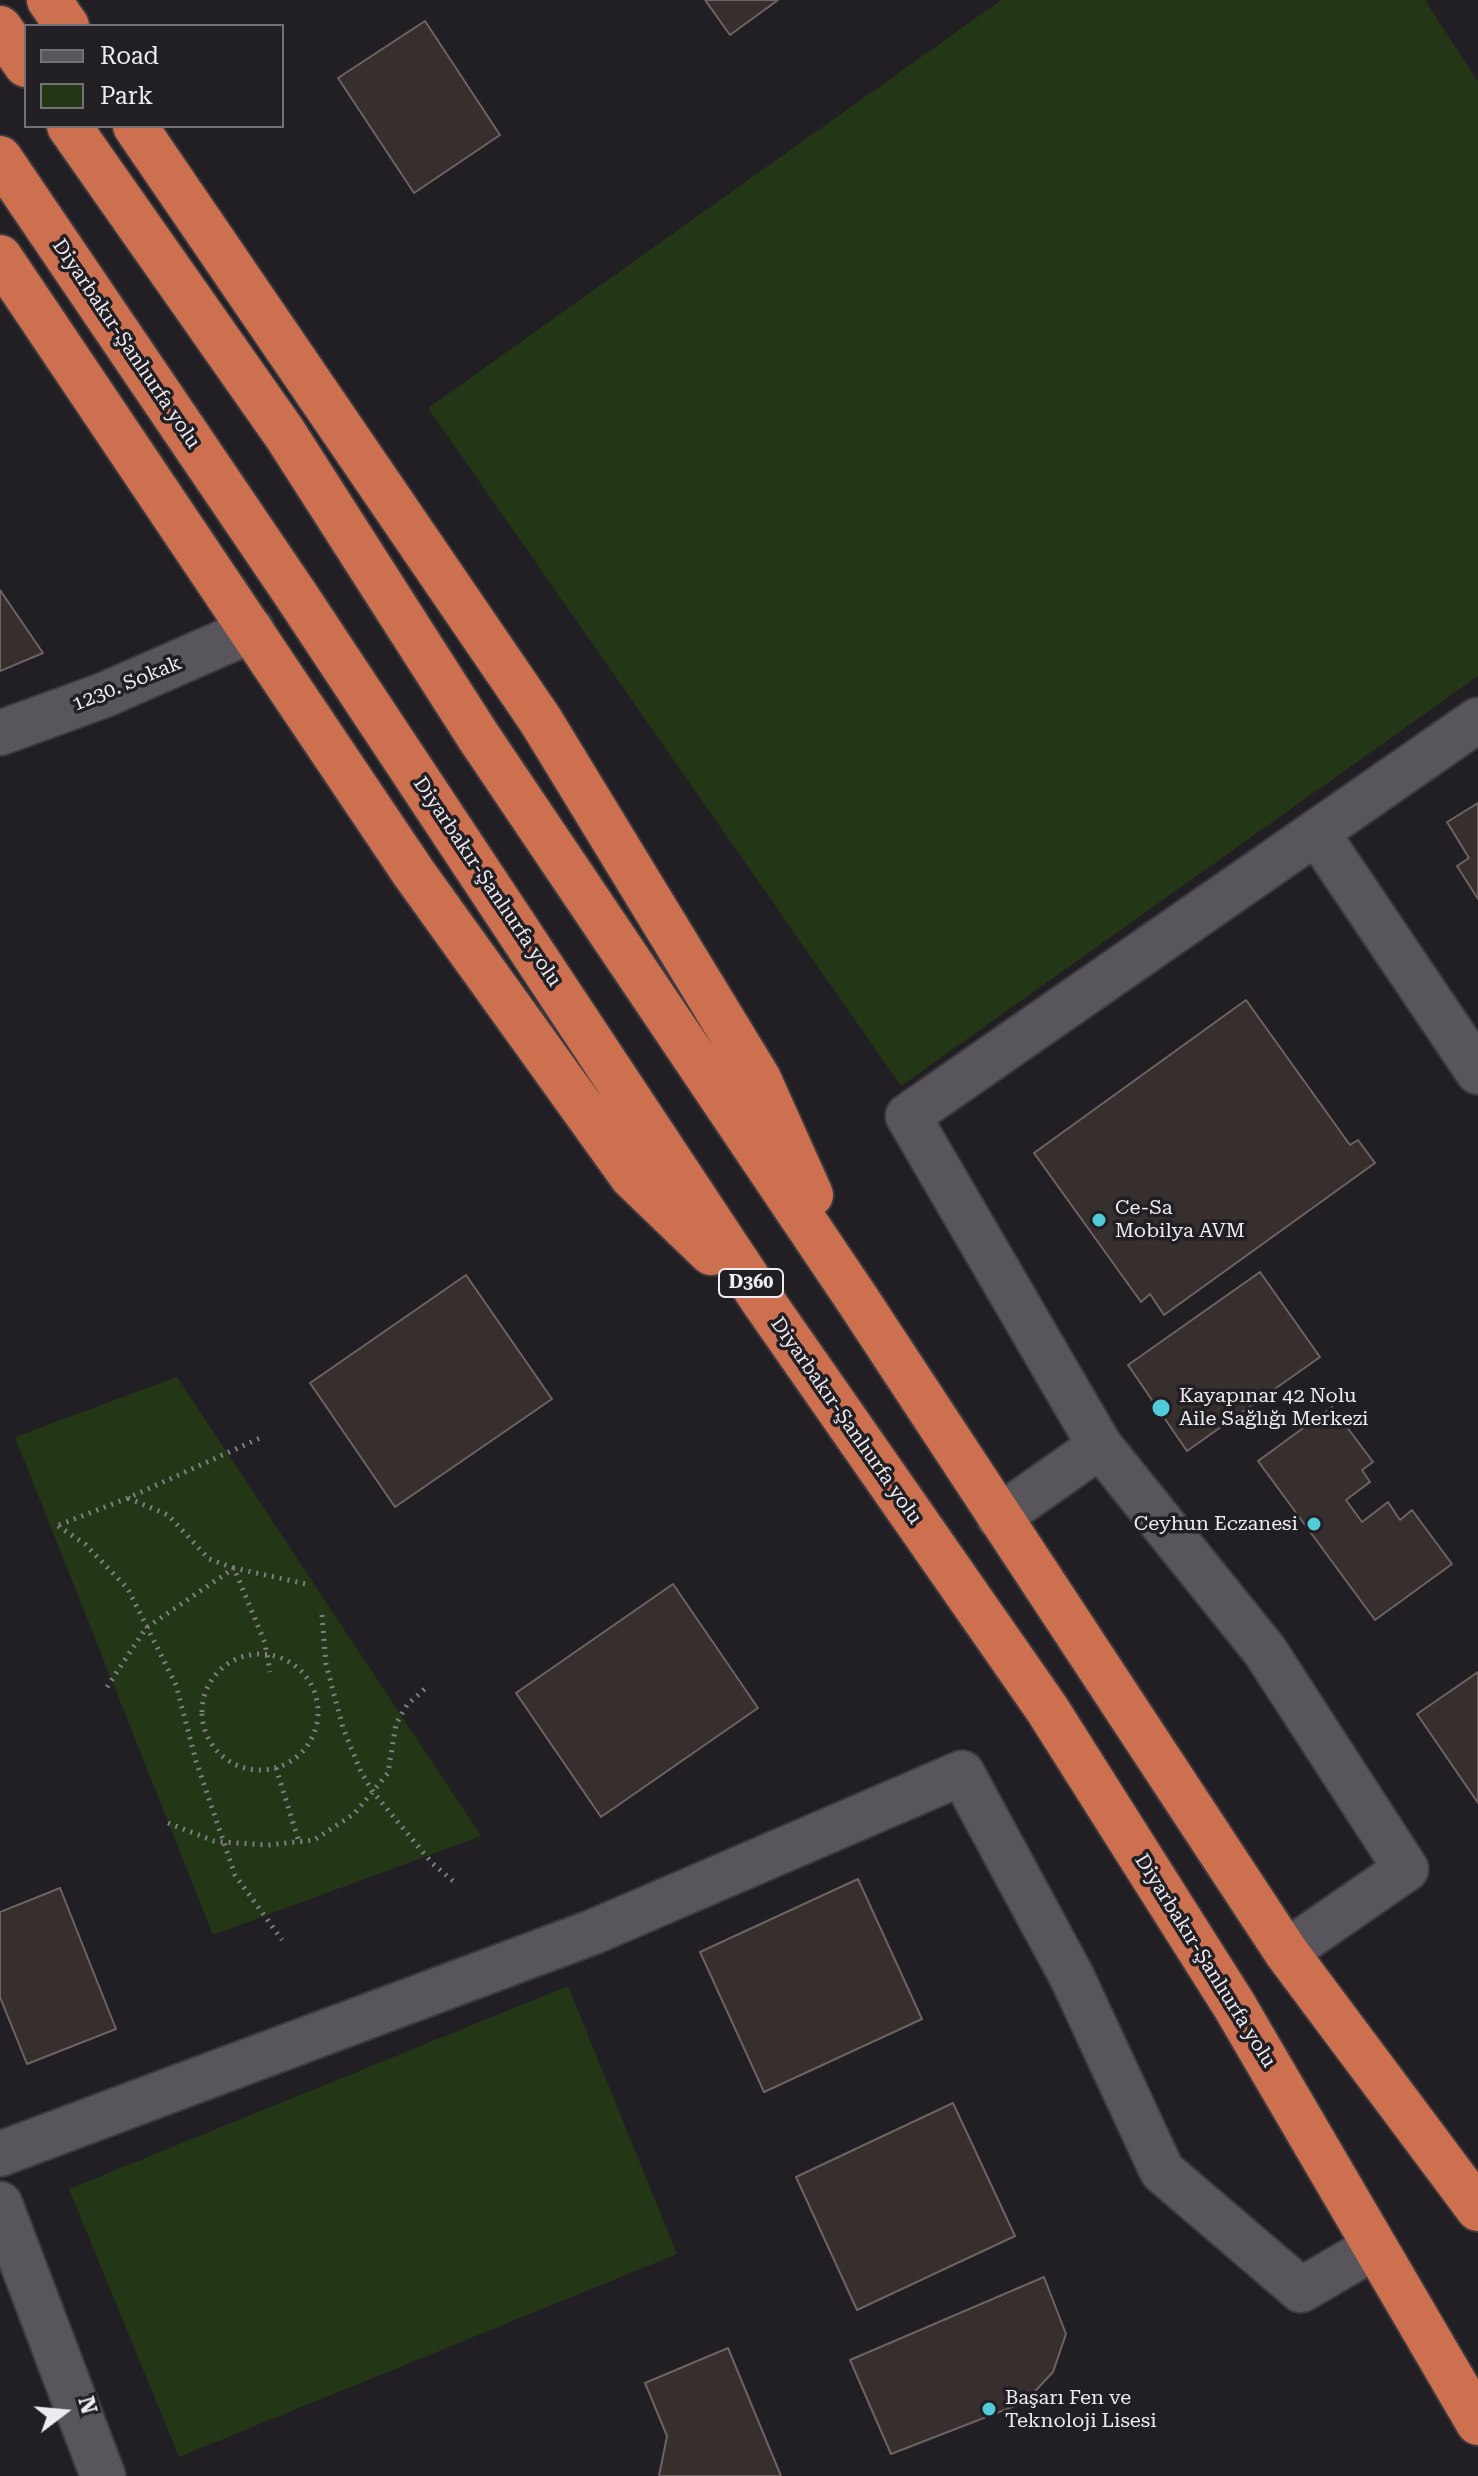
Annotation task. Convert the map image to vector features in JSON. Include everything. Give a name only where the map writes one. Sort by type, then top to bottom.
[{"type":"highway","points":[[49,0],[66,24]]},
{"type":"highway","points":[[0,28],[24,62]]},
{"type":"highway","points":[[70,128],[285,434],[478,736],[857,1299],[1286,1952],[1478,2209]]},
{"type":"highway","points":[[136,128],[541,721],[759,1079],[857,1299]]},
{"type":"highway","name":"Diyarbakır-Şanlıurfa yolu","points":[[0,158],[296,595],[765,1304],[1047,1709],[1234,2005],[1478,2423]]},
{"type":"highway","points":[[0,257],[413,872],[632,1177],[765,1304]]},
{"type":"street","name":"1230. Sokak","points":[[0,733],[104,695],[252,630]]},
{"type":"street","points":[[1286,1952],[1406,1869],[1265,1651],[1100,1446],[908,1116],[1478,720]]},
{"type":"street","points":[[1317,833],[1478,1072]]},
{"type":"street","points":[[999,1517],[1100,1446]]},
{"type":"street","points":[[0,2154],[593,1932],[962,1773],[1072,1977],[1162,2171],[1301,2290],[1375,2247]]},
{"type":"street","points":[[0,2204],[103,2476]]},
{"type":"path","points":[[260,1438],[58,1526],[85,1544],[128,1589],[176,1685],[196,1761],[235,1875],[282,1940]]},
{"type":"path","points":[[128,1498],[168,1515],[209,1559],[234,1568],[306,1584]]},
{"type":"path","points":[[107,1687],[146,1628],[234,1568]]},
{"type":"path","points":[[234,1568],[265,1643],[270,1672]]},
{"type":"path","points":[[322,1615],[326,1664],[343,1728],[361,1772],[373,1792],[432,1863],[453,1881]]},
{"type":"path","points":[[253,1654],[267,1655],[289,1662],[304,1674],[314,1690],[318,1709],[316,1729],[307,1746],[293,1759],[276,1768],[257,1770],[238,1766],[222,1756],[209,1741],[203,1723],[203,1703],[208,1685],[219,1670],[235,1659],[253,1654]]},
{"type":"path","points":[[168,1823],[214,1841],[268,1845],[314,1840],[354,1814],[388,1773],[396,1724],[407,1705],[428,1686]]},
{"type":"path","points":[[276,1768],[299,1842]]},
{"type":"green space","points":[[1001,0],[1425,0],[1478,82],[1478,676],[901,1086],[428,408]]},
{"type":"green space","points":[[177,1377],[481,1836],[213,1935],[15,1437]]},
{"type":"green space","points":[[568,1986],[677,2254],[179,2457],[69,2189]]},
{"type":"building","points":[[705,0],[778,0],[730,35]]},
{"type":"building","points":[[425,21],[500,135],[414,193],[338,78]]},
{"type":"building","points":[[0,590],[43,653],[0,671]]},
{"type":"building","points":[[1478,803],[1478,899],[1457,866],[1469,858],[1447,822]]},
{"type":"building","points":[[1246,1000],[1350,1145],[1358,1140],[1375,1163],[1164,1315],[1150,1294],[1141,1302],[1034,1153]]},
{"type":"building","points":[[1260,1272],[1320,1357],[1187,1451],[1128,1365]]},
{"type":"building","points":[[466,1275],[552,1399],[395,1507],[310,1383]]},
{"type":"building","points":[[1332,1407],[1373,1462],[1362,1470],[1370,1482],[1346,1500],[1362,1522],[1388,1502],[1400,1520],[1412,1510],[1452,1564],[1375,1620],[1258,1461]]},
{"type":"building","points":[[673,1584],[758,1708],[601,1817],[516,1693]]},
{"type":"building","points":[[1478,1672],[1478,1803],[1417,1714]]},
{"type":"building","points":[[858,1879],[922,2019],[764,2092],[700,1952]]},
{"type":"building","points":[[60,1888],[116,2029],[27,2064],[0,1997],[0,1912]]},
{"type":"building","points":[[953,2103],[1015,2236],[857,2310],[796,2177]]},
{"type":"building","points":[[1044,2277],[1066,2334],[1053,2372],[1025,2402],[891,2454],[850,2360]]},
{"type":"building","points":[[728,2348],[781,2476],[659,2476],[667,2436],[645,2383]]},
{"type":"place","name":"Ce-Sa Mobilya AVM","points":[[1099,1220]]},
{"type":"place","name":"Kayapınar 42 Nolu Aile Sağlığı Merkezi","points":[[1161,1408]]},
{"type":"place","name":"Ceyhun Eczanesi","points":[[1314,1524]]},
{"type":"place","name":"Başarı Fen ve Teknoloji Lisesi","points":[[989,2409]]}]
